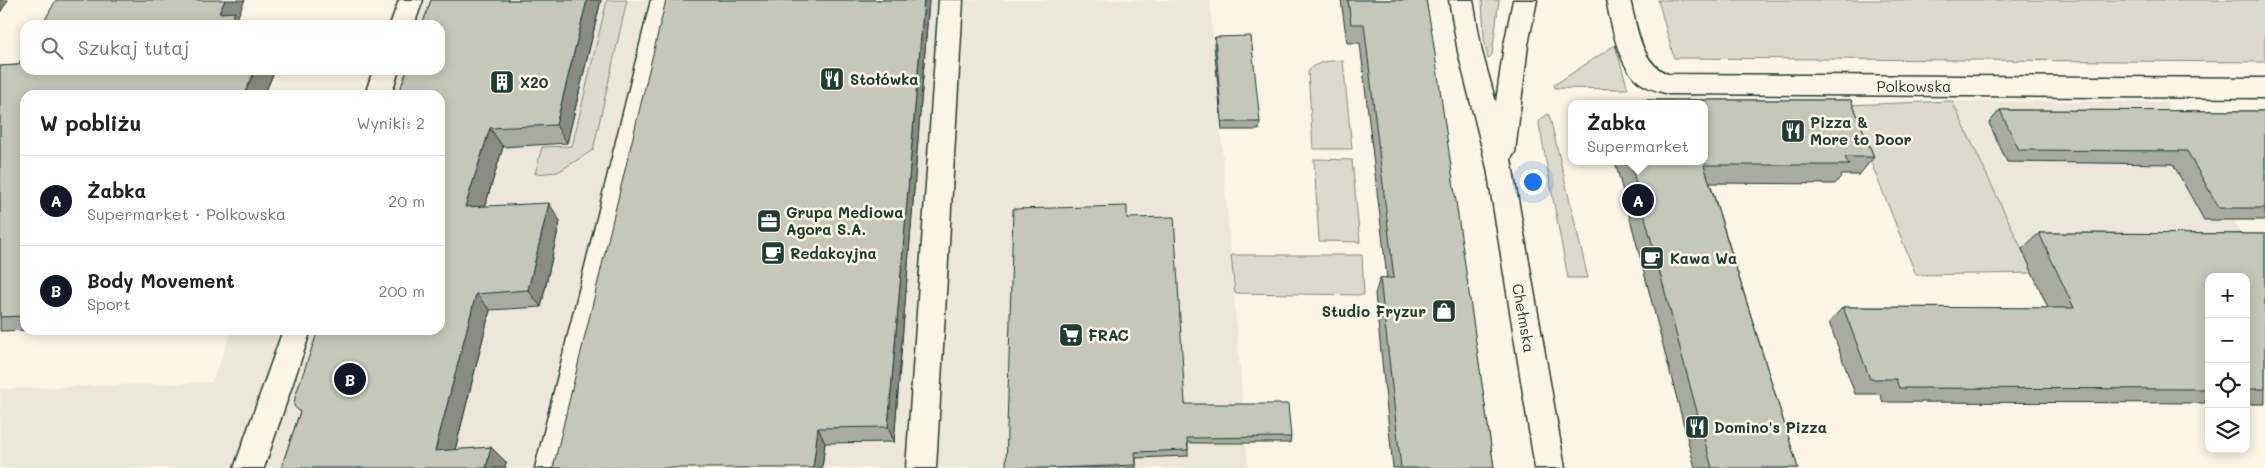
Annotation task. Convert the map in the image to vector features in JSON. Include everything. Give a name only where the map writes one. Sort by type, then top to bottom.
[{"type":"street","points":[[404,20],[411,0]]},
{"type":"street","points":[[550,468],[663,0]]},
{"type":"street","points":[[921,468],[951,0]]},
{"type":"street","name":"Chełmska","points":[[1461,0],[1470,52],[1500,168],[1550,468]]},
{"type":"street","name":"Chełmska","points":[[1500,168],[1511,74],[1525,0]]},
{"type":"street","name":"Polkowska","points":[[1618,0],[1636,59],[1641,68],[1650,76],[1668,84],[2265,88]]},
{"type":"street","points":[[380,90],[384,75]]},
{"type":"street","points":[[249,468],[295,335]]},
{"type":"shaded area","points":[[396,0],[1210,0],[1248,468],[0,468],[0,389],[212,382],[230,335],[445,335],[445,90],[364,90],[369,75],[445,75],[445,20],[389,20]]},
{"type":"shaded area","points":[[607,0],[627,0],[593,150],[558,172],[535,174],[542,147],[572,146]]},
{"type":"shaded area","points":[[1482,0],[1499,0],[1492,55],[1488,59],[1484,38]]},
{"type":"shaded area","points":[[1658,0],[2265,0],[2265,62],[1674,58]]},
{"type":"shaded area","points":[[1615,45],[1628,89],[1555,88],[1554,85]]},
{"type":"shaded area","points":[[1343,61],[1352,149],[1313,149],[1308,72],[1319,63]]},
{"type":"shaded area","points":[[1952,101],[2166,102],[2265,276],[2250,276],[2250,273],[2205,273],[2205,275],[2033,273]]},
{"type":"shaded area","points":[[1952,101],[2033,273],[1916,275],[1848,105]]},
{"type":"shaded area","points":[[1548,114],[1588,278],[1568,278],[1539,124],[1540,120]]},
{"type":"shaded area","points":[[1314,159],[1352,160],[1360,242],[1319,241]]},
{"type":"shaded area","points":[[1231,255],[1362,255],[1364,295],[1235,293]]},
{"type":"building","points":[[56,0],[225,0],[219,13],[235,12],[231,20],[45,20]]},
{"type":"building","points":[[431,0],[587,0],[556,125],[490,128],[465,207],[549,203],[528,290],[476,294],[435,451],[491,447],[486,468],[281,468],[300,412],[294,406],[295,397],[316,335],[445,335],[445,90],[400,90],[405,75],[445,75],[445,20],[424,20]]},
{"type":"building","name":"Grupa Mediowa Agora S.A.","points":[[666,0],[924,0],[888,427],[818,428],[813,468],[553,468]]},
{"type":"building","points":[[1348,0],[1426,0],[1494,468],[1401,468],[1380,278],[1394,278],[1364,24],[1351,24]]},
{"type":"building","points":[[1251,36],[1260,122],[1222,122],[1215,37]]},
{"type":"building","points":[[20,62],[20,75],[253,75],[246,90],[20,90],[20,316],[0,317],[0,66],[18,65]]},
{"type":"building","points":[[1708,100],[1851,100],[1874,157],[1845,157],[1849,165],[1708,165]]},
{"type":"building","points":[[2000,110],[2265,111],[2265,208],[2219,208],[2187,151],[2019,150]]},
{"type":"building","points":[[1631,165],[1704,165],[1798,468],[1712,468]]},
{"type":"building","points":[[1127,206],[1127,218],[1174,217],[1185,404],[1288,404],[1291,437],[1187,438],[1188,450],[1135,452],[1136,465],[1006,468],[1013,209]]},
{"type":"building","points":[[2039,233],[2265,234],[2265,389],[2250,389],[2250,273],[2205,273],[2205,389],[1899,388],[1896,379],[1870,379],[1843,307],[2074,308]]},
{"type":"place","name":"Stołówka","points":[[832,79]]},
{"type":"place","name":"X20","points":[[502,82]]},
{"type":"place","name":"Pizza & More to Door","points":[[1793,131]]},
{"type":"place","name":"Żabka","points":[[1638,200]]},
{"type":"place","name":"Grupa Mediowa Agora S.A.","points":[[769,221]]},
{"type":"place","name":"Redakcyjna","points":[[773,253]]},
{"type":"place","name":"Kawa Wa","points":[[1652,258]]},
{"type":"place","name":"Studio Fryzur","points":[[1444,311]]},
{"type":"place","name":"FRAC","points":[[1071,335]]},
{"type":"place","name":"Body Movement","points":[[350,379]]},
{"type":"place","name":"Domino's Pizza","points":[[1697,427]]}]
